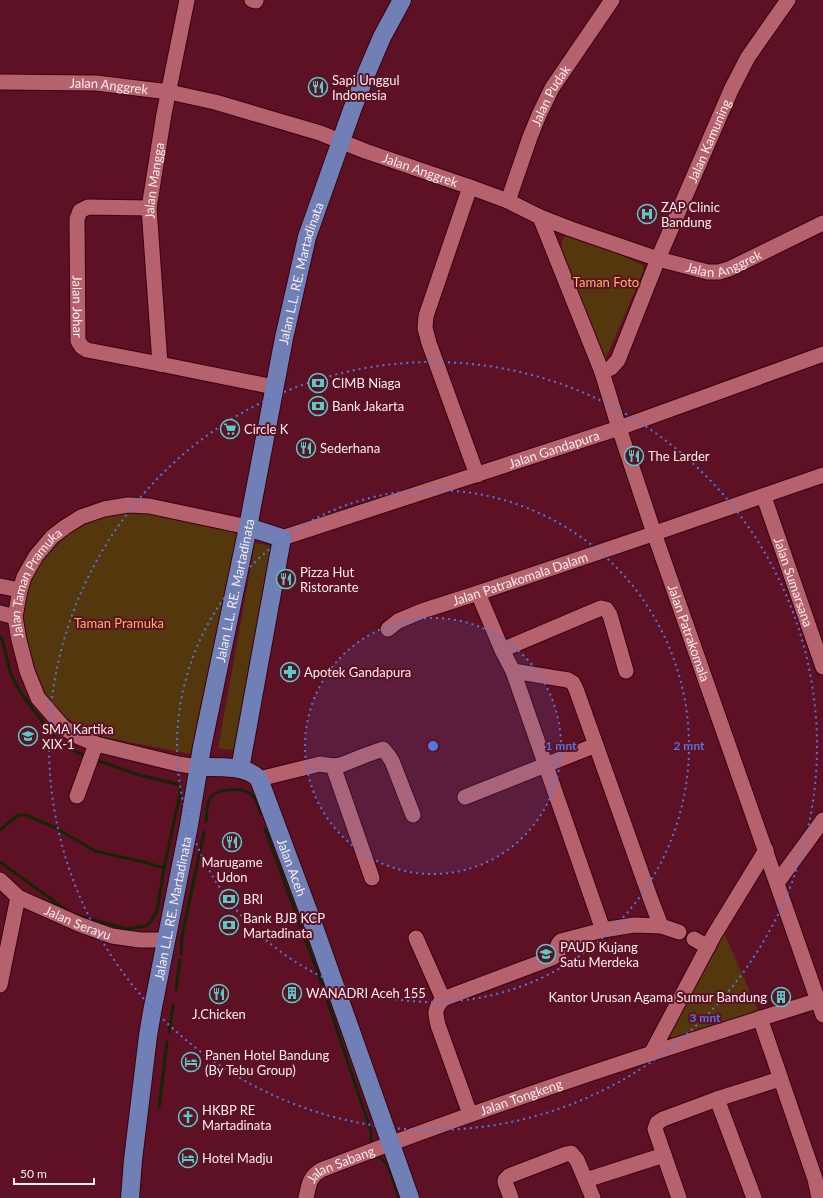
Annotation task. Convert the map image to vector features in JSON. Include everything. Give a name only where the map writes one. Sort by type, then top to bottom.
[{"type":"main road","name":"Jalan L.L. RE. Martadinata","points":[[130,1198],[133,1160],[148,1036],[165,940],[188,832],[199,767],[248,526],[284,338],[307,237],[352,110],[382,37],[399,1]]},
{"type":"main road","points":[[240,769],[282,538],[248,526]]},
{"type":"main road","points":[[199,767],[240,769],[252,773],[259,779]]},
{"type":"main road","name":"Jalan Aceh","points":[[259,779],[313,924],[410,1198]]},
{"type":"street","name":"Jalan Mangga","points":[[160,364],[149,208],[164,114],[186,0]]},
{"type":"street","name":"Jalan Pudak","points":[[508,201],[539,114],[549,95],[612,0]]},
{"type":"street","name":"Jalan Kamuning","points":[[602,372],[611,368],[618,360],[658,258],[731,90],[748,57],[788,0]]},
{"type":"street","name":"Jalan Anggrek","points":[[0,82],[96,82],[169,92],[223,105],[320,133],[508,201],[540,217],[571,229],[658,258],[708,272],[719,272],[729,269],[823,222]]},
{"type":"street","points":[[470,187],[426,316],[425,328],[428,343],[477,474]]},
{"type":"street","name":"Jalan Johar","points":[[149,208],[88,207],[80,211],[77,219],[78,341],[82,347],[87,350],[274,387]]},
{"type":"street","name":"Jalan Patrakomala","points":[[540,217],[602,372],[654,533],[777,883],[820,1000],[823,1015]]},
{"type":"street","points":[[554,251],[561,235],[571,229]]},
{"type":"street","name":"Jalan Gandapura","points":[[282,538],[619,428],[823,354]]},
{"type":"street","points":[[654,533],[764,497],[823,475]]},
{"type":"street","name":"Jalan Sumarsana","points":[[764,497],[823,667]]},
{"type":"street","name":"Jalan Taman Pramuka","points":[[199,767],[92,753],[79,737],[64,728],[38,698],[27,671],[18,640],[15,617],[20,590],[24,577],[36,556],[52,537],[81,517],[104,509],[128,505],[149,506],[248,526]]},
{"type":"street","name":"Jalan Patrakomala Dalam","points":[[388,629],[398,622],[422,612],[654,533]]},
{"type":"street","points":[[0,586],[20,590]]},
{"type":"street","points":[[478,594],[502,650],[513,671],[604,930]]},
{"type":"street","points":[[502,650],[601,608],[606,609],[610,615],[626,671]]},
{"type":"street","points":[[0,613],[15,617]]},
{"type":"street","points":[[513,671],[568,680],[573,683],[650,900],[661,926]]},
{"type":"street","points":[[465,797],[596,745]]},
{"type":"street","points":[[259,779],[320,764],[333,766],[341,765],[382,749],[392,761],[413,815]]},
{"type":"street","points":[[77,796],[92,753]]},
{"type":"street","points":[[333,766],[372,878]]},
{"type":"street","points":[[777,883],[823,820]]},
{"type":"street","points":[[652,1052],[714,935],[766,850]]},
{"type":"street","name":"Jalan Serayu","points":[[0,880],[18,897],[81,925],[112,936],[140,940],[165,940]]},
{"type":"street","points":[[0,985],[18,897]]},
{"type":"street","points":[[470,1114],[435,1013],[438,1005],[443,999],[552,958],[558,954],[557,946],[561,941],[604,930],[634,925],[661,926],[679,932]]},
{"type":"street","points":[[416,938],[443,999]]},
{"type":"street","points":[[694,940],[708,947]]},
{"type":"street","name":"Jalan Tongkeng","points":[[390,1143],[652,1052],[820,1000]]},
{"type":"street","points":[[760,1018],[815,1179],[819,1198]]},
{"type":"street","points":[[679,1198],[655,1129],[657,1123],[663,1119],[717,1099],[780,1079]]},
{"type":"street","points":[[717,1099],[754,1198]]},
{"type":"street","name":"Jalan Sabang","points":[[306,1198],[311,1179],[321,1170],[390,1143]]},
{"type":"street","points":[[511,1198],[505,1182],[509,1176],[571,1153],[577,1160],[593,1198]]},
{"type":"street","points":[[586,1180],[664,1154]]},
{"type":"green space","name":"Taman Foto","points":[[574,232],[642,265],[644,270],[605,360],[601,358],[562,251],[561,244],[563,239],[567,235]]},
{"type":"green space","name":"Taman Pramuka","points":[[121,512],[172,516],[239,532],[191,754],[98,736],[51,709],[35,685],[13,613],[25,584],[52,548],[82,523],[100,516]]},
{"type":"green space","points":[[255,543],[275,547],[238,751],[218,748]]},
{"type":"green space","points":[[723,930],[759,1013],[676,1038],[671,1038],[669,1033]]},
{"type":"waterway","points":[[0,637],[2,639],[11,675],[23,696],[59,743],[87,757]]},
{"type":"waterway","points":[[76,915],[127,929],[146,926],[151,921],[157,911],[164,868],[180,794],[180,787],[177,784],[139,775],[96,760]]},
{"type":"waterway","points":[[206,821],[209,799],[214,794],[225,790],[248,792],[258,804],[261,814]]},
{"type":"waterway","points":[[0,830],[18,815],[26,815],[56,828],[95,851],[164,868]]},
{"type":"waterway","points":[[265,829],[321,982],[371,1131],[370,1144]]},
{"type":"waterway","points":[[181,954],[182,936],[204,832]]},
{"type":"waterway","points":[[0,862],[69,912]]},
{"type":"waterway","points":[[176,989],[180,960]]},
{"type":"waterway","points":[[169,1032],[173,1006]]},
{"type":"waterway","points":[[159,1107],[167,1042]]},
{"type":"waterway","points":[[372,1158],[379,1157],[388,1165],[399,1198]]},
{"type":"place","name":"Sapi Unggul Indonesia","points":[[318,87]]},
{"type":"place","name":"ZAP Clinic Bandung","points":[[647,214]]},
{"type":"place","name":"CIMB Niaga","points":[[318,383]]},
{"type":"place","name":"Bank Jakarta","points":[[318,406]]},
{"type":"place","name":"Circle K","points":[[230,429]]},
{"type":"place","name":"Sederhana","points":[[306,448]]},
{"type":"place","name":"The Larder","points":[[634,456]]},
{"type":"place","name":"Pizza Hut Ristorante","points":[[286,579]]},
{"type":"place","name":"Apotek Gandapura","points":[[290,672]]},
{"type":"place","name":"SMA Kartika XIX-1","points":[[28,736]]},
{"type":"place","name":"Marugame Udon","points":[[232,842]]},
{"type":"place","name":"BRI","points":[[229,899]]},
{"type":"place","name":"Bank BJB KCP Martadinata","points":[[229,925]]},
{"type":"place","name":"PAUD Kujang Satu Merdeka","points":[[546,954]]},
{"type":"place","name":"WANADRI Aceh 155","points":[[292,993]]},
{"type":"place","name":"J.Chicken","points":[[219,994]]},
{"type":"place","name":"Kantor Urusan Agama Sumur Bandung","points":[[781,997]]},
{"type":"place","name":"Panen Hotel Bandung (By Tebu Group)","points":[[191,1062]]},
{"type":"place","name":"HKBP RE Martadinata","points":[[188,1117]]},
{"type":"place","name":"Hotel Madju","points":[[188,1158]]}]
